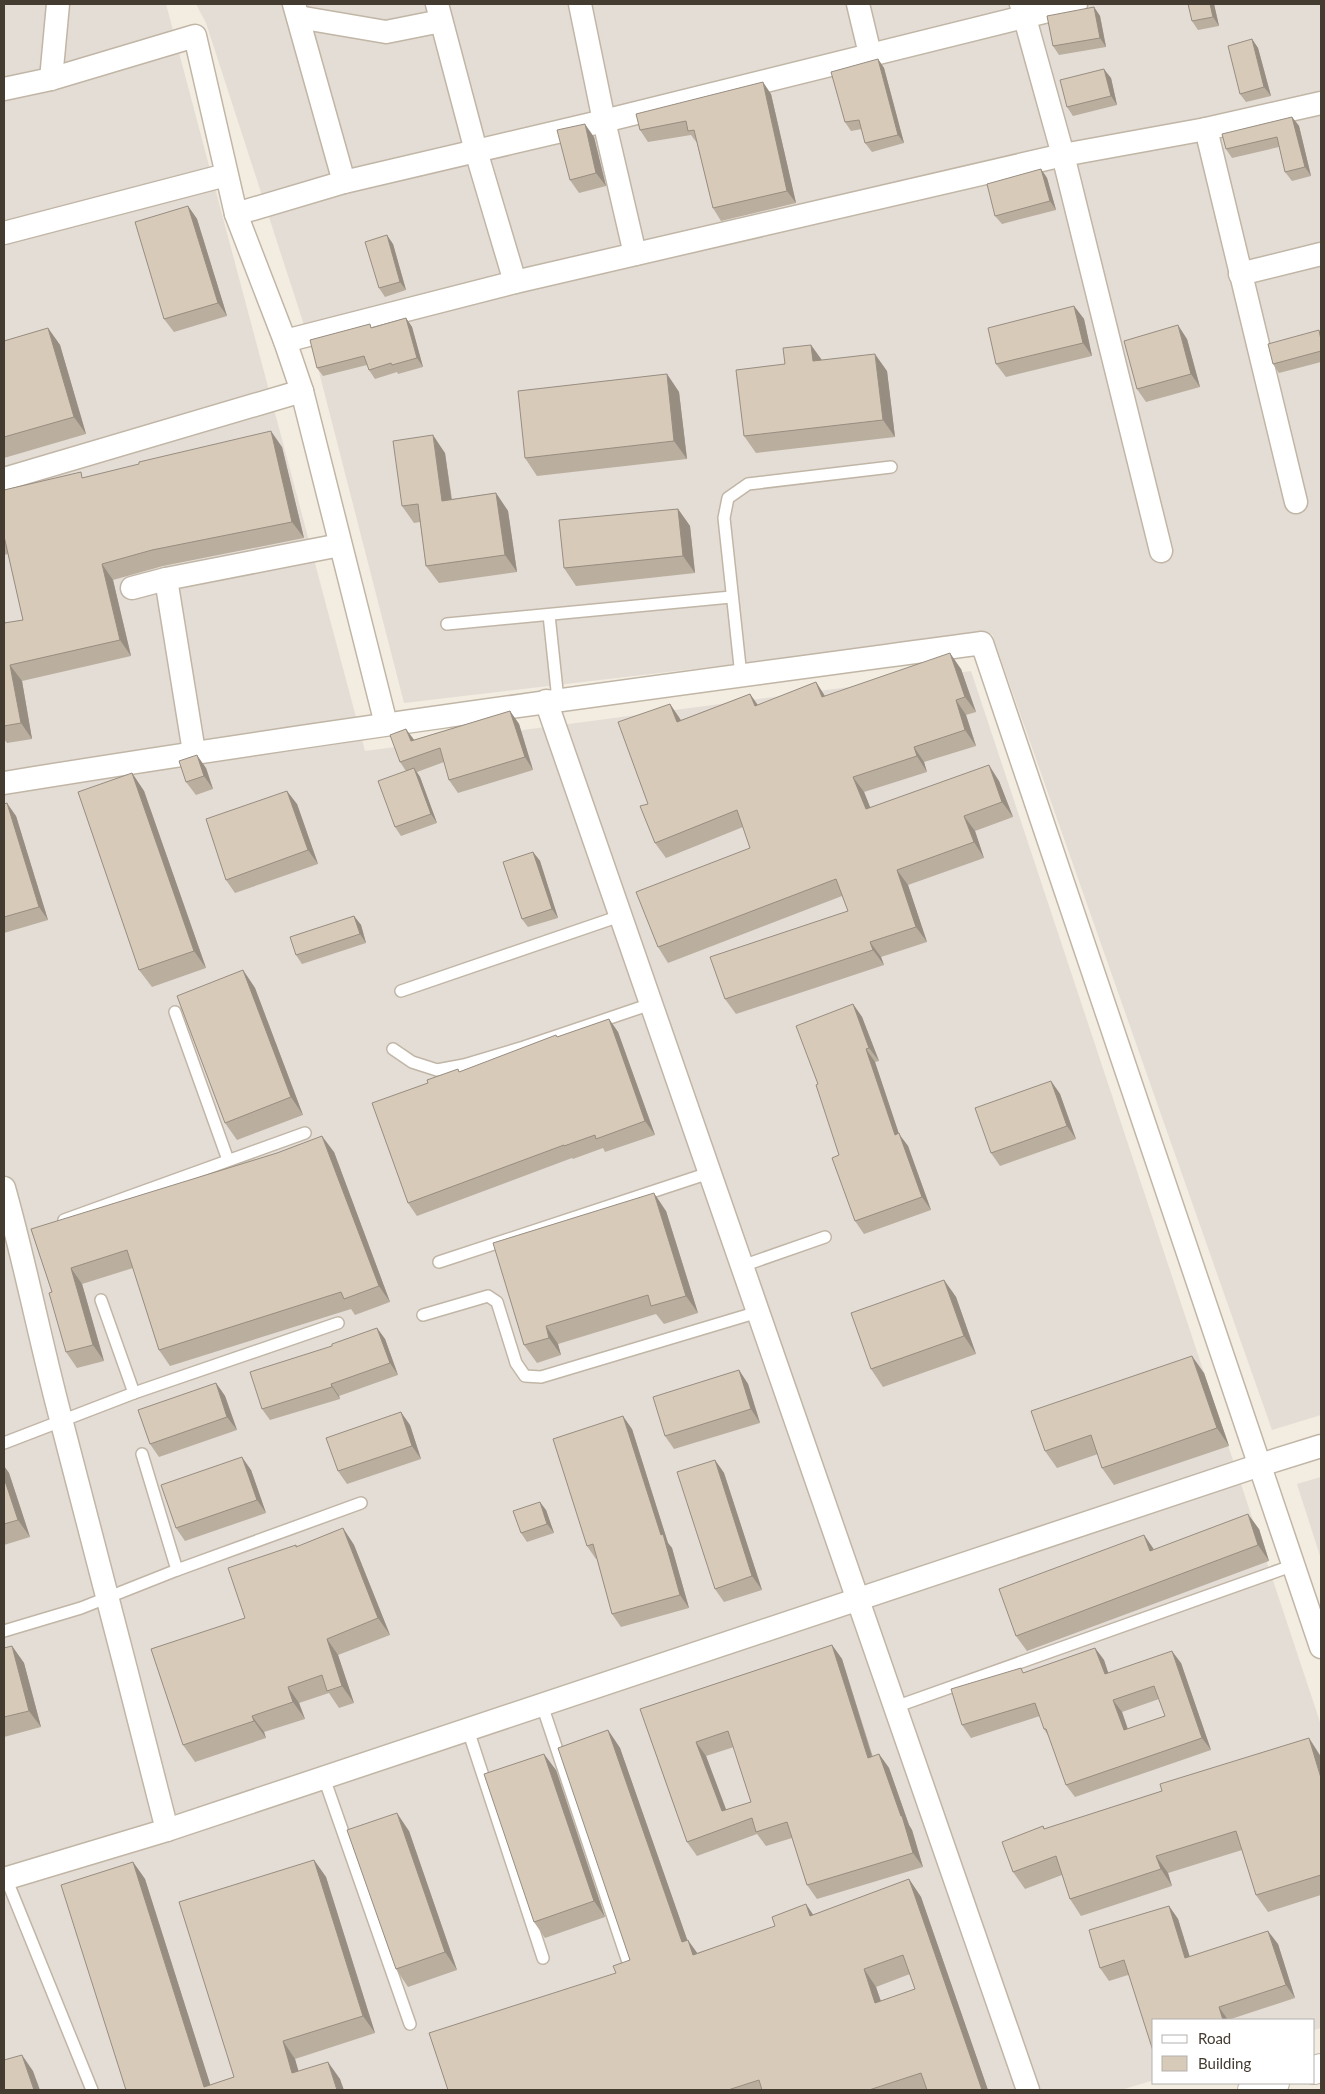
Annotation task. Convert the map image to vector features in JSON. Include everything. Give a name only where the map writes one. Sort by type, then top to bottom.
[{"type":"street","points":[[51,79],[58,4]]},
{"type":"street","points":[[580,4],[604,121],[635,254]]},
{"type":"street","points":[[858,4],[870,54]]},
{"type":"street","points":[[236,214],[344,182],[604,121],[870,54],[1023,10],[1076,4]]},
{"type":"street","points":[[344,182],[296,10],[386,32],[439,12],[476,151],[515,282]]},
{"type":"street","points":[[1023,10],[1063,155],[1160,551]]},
{"type":"street","points":[[4,89],[51,79],[195,36],[236,214],[286,342],[302,391],[386,724]]},
{"type":"street","points":[[286,342],[515,282],[1063,155],[1206,129],[1321,103]]},
{"type":"street","points":[[1206,129],[1296,502]]},
{"type":"street","points":[[4,233],[226,175]]},
{"type":"street","points":[[1240,274],[1321,254]]},
{"type":"street","points":[[4,479],[302,391]]},
{"type":"street","points":[[132,588],[166,579],[340,544]]},
{"type":"street","points":[[166,579],[194,752]]},
{"type":"street","points":[[4,783],[194,752],[386,724],[982,644],[1321,1648]]},
{"type":"street","points":[[552,701],[620,916],[1028,2090]]},
{"type":"street","points":[[4,1188],[61,1421],[109,1596],[167,1830]]},
{"type":"street","points":[[5,1879],[167,1830],[1321,1446]]},
{"type":"street","points":[[1252,2090],[1272,2084]]},
{"type":"lane","points":[[740,676],[730,596],[724,518],[728,498],[748,484],[891,467]]},
{"type":"lane","points":[[447,624],[730,596]]},
{"type":"lane","points":[[549,615],[552,701]]},
{"type":"lane","points":[[400,991],[620,916]]},
{"type":"lane","points":[[393,1049],[412,1062],[437,1070],[464,1065],[524,1047],[651,1004]]},
{"type":"lane","points":[[174,1012],[228,1160]]},
{"type":"lane","points":[[55,1223],[305,1133]]},
{"type":"lane","points":[[439,1262],[709,1173]]},
{"type":"lane","points":[[742,1266],[825,1237]]},
{"type":"lane","points":[[423,1315],[488,1296],[497,1302],[516,1362],[525,1376],[541,1377],[758,1312]]},
{"type":"lane","points":[[100,1300],[134,1393]]},
{"type":"lane","points":[[4,1443],[134,1393],[338,1323]]},
{"type":"lane","points":[[142,1454],[177,1570]]},
{"type":"lane","points":[[4,1631],[81,1608],[177,1570],[360,1504]]},
{"type":"lane","points":[[895,1707],[1294,1565]]},
{"type":"lane","points":[[542,1705],[628,1962]]},
{"type":"lane","points":[[468,1730],[543,1958]]},
{"type":"lane","points":[[324,1778],[410,2024]]},
{"type":"lane","points":[[5,1879],[92,2090]]},
{"type":"shaded area","points":[[4,4],[166,4],[365,751],[971,671],[1321,1725],[1321,2028],[1315,2030],[1315,2019],[1152,2019],[1152,2081],[1121,2090],[4,2090]]},
{"type":"shaded area","points":[[196,4],[1321,4],[1321,1415],[1272,1430],[992,634],[404,703],[318,368],[206,23]]},
{"type":"shaded area","points":[[1321,1477],[1321,1559],[1297,1484]]},
{"type":"building","points":[[1188,4],[1210,4],[1213,17],[1192,21]]},
{"type":"building","points":[[1094,7],[1100,38],[1053,46],[1047,16]]},
{"type":"building","points":[[1252,39],[1264,87],[1240,94],[1228,46]]},
{"type":"building","points":[[878,59],[898,135],[865,143],[859,120],[845,122],[831,72]]},
{"type":"building","points":[[1104,69],[1111,96],[1067,107],[1060,80]]},
{"type":"building","points":[[763,82],[787,191],[713,208],[694,130],[688,131],[686,121],[640,130],[636,114]]},
{"type":"building","points":[[1292,117],[1305,167],[1285,172],[1277,137],[1226,149],[1222,134]]},
{"type":"building","points":[[585,124],[596,173],[570,180],[557,130]]},
{"type":"building","points":[[1041,169],[1050,201],[995,216],[987,184]]},
{"type":"building","points":[[188,206],[218,303],[164,319],[135,222]]},
{"type":"building","points":[[387,235],[400,282],[379,288],[365,242]]},
{"type":"building","points":[[1074,306],[1083,343],[996,364],[988,328]]},
{"type":"building","points":[[406,318],[417,358],[369,370],[364,356],[317,368],[310,340],[370,324],[371,328]]},
{"type":"building","points":[[1178,325],[1191,374],[1137,389],[1124,341]]},
{"type":"building","points":[[48,328],[74,417],[4,437],[4,341]]},
{"type":"building","points":[[1319,330],[1321,351],[1273,364],[1268,344]]},
{"type":"building","points":[[811,345],[813,361],[875,354],[883,420],[744,436],[736,370],[785,364],[783,348]]},
{"type":"building","points":[[667,374],[674,441],[525,458],[518,391]]},
{"type":"building","points":[[271,431],[292,522],[152,550],[102,564],[120,640],[10,665],[21,723],[4,726],[4,623],[23,620],[4,536],[4,490],[81,472],[82,478],[139,464],[139,462]]},
{"type":"building","points":[[433,435],[442,501],[496,493],[505,555],[426,566],[418,504],[402,506],[393,441]]},
{"type":"building","points":[[678,509],[683,556],[564,568],[559,520]]},
{"type":"building","points":[[950,653],[965,697],[956,700],[965,730],[914,747],[917,756],[853,777],[866,809],[989,765],[1002,802],[964,816],[974,842],[897,870],[916,927],[870,942],[873,950],[725,999],[710,957],[848,911],[836,879],[658,947],[636,892],[750,848],[737,810],[655,843],[640,806],[648,804],[618,722],[670,704],[677,722],[750,694],[755,706],[816,682],[822,697]]},
{"type":"building","points":[[510,711],[525,757],[449,780],[440,748],[400,762],[390,735],[406,729],[411,741]]},
{"type":"building","points":[[197,755],[204,776],[186,782],[179,761]]},
{"type":"building","points":[[414,768],[431,814],[395,827],[378,781]]},
{"type":"building","points":[[132,773],[194,951],[139,970],[78,792]]},
{"type":"building","points":[[287,791],[308,850],[226,880],[206,819]]},
{"type":"building","points":[[7,803],[39,907],[4,917],[4,804]]},
{"type":"building","points":[[533,852],[552,909],[522,919],[503,862]]},
{"type":"building","points":[[354,916],[360,934],[296,955],[290,937]]},
{"type":"building","points":[[243,970],[291,1097],[225,1123],[177,996]]},
{"type":"building","points":[[853,1004],[869,1048],[866,1049],[895,1135],[899,1133],[922,1197],[855,1221],[832,1158],[839,1155],[816,1085],[818,1084],[796,1026]]},
{"type":"building","points":[[609,1019],[645,1121],[596,1139],[595,1135],[564,1145],[408,1203],[372,1103],[428,1083],[427,1080],[458,1069],[459,1072],[556,1035],[557,1037]]},
{"type":"building","points":[[1051,1081],[1067,1126],[991,1153],[975,1108]]},
{"type":"building","points":[[322,1136],[379,1286],[344,1299],[341,1292],[159,1350],[127,1250],[71,1268],[93,1345],[66,1352],[49,1293],[52,1292],[31,1229],[277,1153]]},
{"type":"building","points":[[654,1193],[686,1296],[651,1306],[648,1295],[546,1326],[549,1338],[524,1345],[493,1243]]},
{"type":"building","points":[[944,1280],[964,1336],[871,1369],[851,1313]]},
{"type":"building","points":[[377,1328],[390,1363],[331,1384],[332,1387],[262,1409],[250,1372],[332,1346],[332,1344]]},
{"type":"building","points":[[1192,1356],[1217,1428],[1102,1468],[1091,1435],[1045,1451],[1031,1411]]},
{"type":"building","points":[[739,1370],[751,1409],[665,1436],[653,1397]]},
{"type":"building","points":[[216,1383],[227,1417],[150,1444],[138,1410]]},
{"type":"building","points":[[401,1412],[412,1446],[338,1471],[326,1438]]},
{"type":"building","points":[[623,1416],[661,1535],[663,1534],[680,1595],[612,1614],[593,1544],[587,1546],[553,1439]]},
{"type":"building","points":[[242,1457],[257,1500],[176,1528],[161,1485]]},
{"type":"building","points":[[715,1460],[752,1576],[715,1589],[677,1472]]},
{"type":"building","points":[[4,1478],[18,1520],[4,1524]]},
{"type":"building","points":[[540,1502],[547,1524],[521,1533],[513,1511]]},
{"type":"building","points":[[1248,1514],[1258,1545],[1016,1636],[999,1589],[1144,1535],[1150,1551]]},
{"type":"building","points":[[343,1528],[378,1618],[327,1639],[342,1686],[327,1691],[322,1675],[288,1687],[293,1702],[252,1716],[254,1721],[183,1745],[151,1649],[245,1618],[228,1568],[296,1545],[296,1547]]},
{"type":"building","points":[[832,1645],[868,1758],[879,1754],[902,1816],[913,1853],[807,1885],[787,1822],[756,1832],[752,1818],[687,1842],[640,1709]],"holes":[[[728,1731],[751,1802],[722,1811],[696,1742]]]},
{"type":"building","points":[[12,1646],[29,1711],[4,1717],[4,1648]]},
{"type":"building","points":[[1095,1648],[1105,1674],[1172,1651],[1202,1738],[1066,1785],[1035,1703],[962,1725],[951,1689],[1021,1668],[1023,1673]],"holes":[[[1154,1686],[1165,1716],[1124,1730],[1113,1700]]]},
{"type":"building","points":[[608,1730],[682,1942],[688,1940],[693,1955],[775,1926],[772,1917],[806,1904],[810,1916],[909,1879],[982,2090],[927,2090],[921,2073],[869,2090],[762,2090],[759,2080],[728,2090],[448,2090],[429,2033],[616,1973],[613,1966],[630,1960],[558,1748]],"holes":[[[903,1955],[915,1989],[875,2003],[864,1969]]]},
{"type":"building","points":[[1309,1738],[1321,1778],[1321,1875],[1256,1895],[1236,1831],[1156,1856],[1161,1869],[1070,1899],[1056,1856],[1013,1872],[1002,1842],[1043,1826],[1044,1829],[1162,1791],[1160,1784]]},
{"type":"building","points":[[544,1754],[594,1901],[534,1922],[484,1774]]},
{"type":"building","points":[[397,1813],[445,1952],[396,1969],[347,1830]]},
{"type":"building","points":[[314,1860],[363,2016],[283,2041],[292,2073],[328,2062],[337,2090],[126,2090],[61,1885],[133,1862],[204,2087],[234,2077],[179,1902]]},
{"type":"building","points":[[1169,1906],[1185,1958],[1268,1931],[1286,1985],[1219,2007],[1223,2019],[1152,2019],[1152,2048],[1124,1960],[1100,1968],[1089,1930]]},
{"type":"building","points":[[22,2055],[34,2090],[4,2090],[4,2060]]}]
